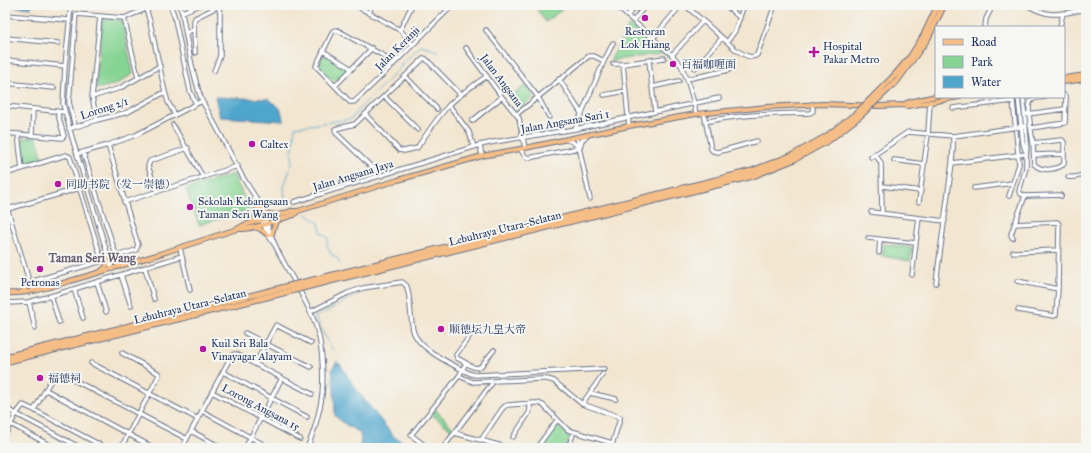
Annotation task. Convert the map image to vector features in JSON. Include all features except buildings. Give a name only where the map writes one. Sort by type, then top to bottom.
[{"type":"highway","name":"Lebuhraya Utara–Selatan","points":[[896,78],[924,35],[938,5]]},
{"type":"highway","name":"Lebuhraya Utara–Selatan","points":[[5,357],[305,285],[752,171],[793,155],[828,138],[896,78],[928,38],[944,5]]},
{"type":"highway","name":"Lebuhraya Utara–Selatan","points":[[5,362],[286,289]]},
{"type":"main road","points":[[1065,78],[1086,75]]},
{"type":"main road","points":[[1065,82],[1086,79]]},
{"type":"main road","points":[[902,105],[935,96]]},
{"type":"main road","points":[[6,294],[46,288],[112,269],[253,224],[294,214],[298,211],[482,156],[630,126],[704,113],[812,104],[908,106],[953,98]]},
{"type":"main road","points":[[253,224],[259,208],[268,214],[279,217]]},
{"type":"main road","points":[[253,224],[270,234],[279,217]]},
{"type":"main road","points":[[100,272],[106,267],[109,259],[118,264],[124,265]]},
{"type":"main road","points":[[19,293],[30,283],[46,288]]},
{"type":"street","points":[[71,5],[65,66],[64,112],[112,269]]},
{"type":"street","points":[[170,5],[174,15],[190,91],[196,104]]},
{"type":"street","points":[[179,5],[182,12],[198,89],[202,101],[254,196],[270,234],[310,312],[320,339],[323,371],[321,406],[308,448]]},
{"type":"street","points":[[182,12],[200,5]]},
{"type":"street","points":[[195,53],[195,18],[218,5],[220,15],[220,56],[214,71]]},
{"type":"street","points":[[355,5],[400,30],[413,45]]},
{"type":"street","points":[[368,13],[372,5]]},
{"type":"street","points":[[400,30],[412,5]]},
{"type":"street","name":"Jalan Keranji","points":[[335,86],[350,102],[354,102],[453,5]]},
{"type":"street","points":[[615,5],[672,55],[682,67],[687,79],[696,114]]},
{"type":"street","points":[[627,16],[638,5]]},
{"type":"street","points":[[633,21],[646,5]]},
{"type":"street","points":[[653,38],[681,5]]},
{"type":"street","points":[[685,5],[735,49],[742,54],[753,57],[757,55],[775,5]]},
{"type":"street","points":[[725,5],[740,18]]},
{"type":"street","points":[[727,42],[733,34],[744,5]]},
{"type":"street","points":[[985,26],[986,19],[993,5]]},
{"type":"street","points":[[1027,5],[1045,13],[1052,14],[1086,9]]},
{"type":"street","points":[[76,127],[68,102],[76,14],[124,18],[145,7],[150,22],[165,92],[168,102],[175,114]]},
{"type":"street","points":[[1060,26],[1063,13]]},
{"type":"street","points":[[5,15],[70,20]]},
{"type":"street","points":[[97,120],[92,97],[100,16]]},
{"type":"street","points":[[124,18],[138,77]]},
{"type":"street","points":[[672,55],[703,21]]},
{"type":"street","points":[[186,33],[194,29]]},
{"type":"street","points":[[372,48],[335,86],[316,66],[333,31],[335,30],[372,48],[384,56],[393,65]]},
{"type":"street","points":[[486,30],[538,97],[549,117]]},
{"type":"street","points":[[5,38],[58,43]]},
{"type":"street","points":[[695,68],[722,38]]},
{"type":"street","points":[[575,129],[613,43]]},
{"type":"street","name":"Jalan Angsana","points":[[466,48],[521,122],[524,138],[522,149]]},
{"type":"street","points":[[323,51],[352,69]]},
{"type":"street","points":[[516,114],[589,56],[594,56],[604,61]]},
{"type":"street","points":[[381,176],[336,133],[336,128],[353,125],[425,58],[461,95]]},
{"type":"street","points":[[612,64],[649,61],[664,58]]},
{"type":"street","points":[[5,60],[65,66]]},
{"type":"street","points":[[649,61],[655,112]]},
{"type":"street","points":[[623,64],[630,126]]},
{"type":"street","points":[[92,97],[120,88],[160,66]]},
{"type":"street","points":[[687,79],[729,70]]},
{"type":"street","points":[[405,76],[437,109]]},
{"type":"street","points":[[365,114],[399,150],[404,151],[417,148],[449,105],[487,76]]},
{"type":"street","points":[[560,79],[581,113]]},
{"type":"street","points":[[652,87],[679,81]]},
{"type":"street","points":[[5,83],[54,88]]},
{"type":"street","points":[[604,96],[626,91]]},
{"type":"street","name":"Lorong 2/1","points":[[69,129],[128,112],[165,92]]},
{"type":"street","points":[[384,96],[418,130]]},
{"type":"street","points":[[1031,128],[1064,124],[1065,96]]},
{"type":"street","points":[[472,120],[502,97]]},
{"type":"street","name":"Jalan Angsana Sari 1","points":[[417,165],[480,145],[575,129],[719,98]]},
{"type":"street","points":[[1018,98],[1027,141],[1026,168],[1019,191],[1024,196],[1061,196]]},
{"type":"street","points":[[1023,98],[1023,127]]},
{"type":"street","points":[[1033,143],[1062,140],[1064,142],[1063,166],[1046,170],[1041,169],[1034,164],[1029,102],[1036,98]]},
{"type":"street","points":[[77,154],[141,133],[202,101]]},
{"type":"street","points":[[953,108],[1013,101],[1019,164],[1009,196]]},
{"type":"street","points":[[919,202],[928,134],[930,102]]},
{"type":"street","points":[[705,122],[722,118],[762,114],[810,113],[812,111],[812,104]]},
{"type":"street","points":[[449,105],[468,132],[474,147]]},
{"type":"street","points":[[5,106],[64,112]]},
{"type":"street","points":[[32,135],[33,109]]},
{"type":"street","points":[[1024,114],[1065,109]]},
{"type":"street","points":[[5,133],[63,137],[57,111]]},
{"type":"street","points":[[704,113],[711,149],[715,152],[756,141]]},
{"type":"street","points":[[173,124],[188,148],[203,177]]},
{"type":"street","points":[[871,157],[905,133],[911,132],[953,136],[1023,127]]},
{"type":"street","points":[[18,134],[22,168]]},
{"type":"street","points":[[579,148],[582,140],[588,135]]},
{"type":"street","points":[[936,284],[952,163],[953,136]]},
{"type":"street","points":[[577,137],[590,199]]},
{"type":"street","points":[[566,139],[573,142],[579,148]]},
{"type":"street","points":[[83,152],[114,252],[120,255],[136,250],[138,245],[108,145]]},
{"type":"street","points":[[480,145],[482,156]]},
{"type":"street","points":[[157,192],[148,163],[188,148]]},
{"type":"street","points":[[522,149],[527,158],[579,148]]},
{"type":"street","points":[[952,163],[1026,153]]},
{"type":"street","points":[[875,154],[881,163],[882,213]]},
{"type":"street","points":[[1034,155],[1064,154]]},
{"type":"street","points":[[5,174],[22,168],[68,156],[70,157],[102,261]]},
{"type":"street","points":[[894,160],[924,164]]},
{"type":"street","points":[[417,165],[420,174]]},
{"type":"street","name":"Jalan Angsana Jaya","points":[[294,202],[417,165]]},
{"type":"street","points":[[124,202],[238,166]]},
{"type":"street","points":[[1068,177],[1078,177],[1086,172]]},
{"type":"street","points":[[974,188],[1013,183]]},
{"type":"street","points":[[8,209],[87,186]]},
{"type":"street","points":[[882,186],[921,191]]},
{"type":"street","points":[[337,190],[337,199]]},
{"type":"street","points":[[332,191],[337,199]]},
{"type":"street","points":[[1013,238],[1011,234],[1024,196]]},
{"type":"street","points":[[5,201],[32,290]]},
{"type":"street","points":[[871,212],[945,221]]},
{"type":"street","points":[[912,275],[919,218]]},
{"type":"street","points":[[1014,224],[1058,223],[1058,289],[1056,313],[1054,316],[1018,310]]},
{"type":"street","points":[[868,238],[916,243]]},
{"type":"street","points":[[879,253],[880,239]]},
{"type":"street","points":[[180,248],[190,290]]},
{"type":"street","points":[[1013,252],[1058,250]]},
{"type":"street","points":[[6,294],[5,304],[28,302],[182,256]]},
{"type":"street","points":[[30,283],[109,259]]},
{"type":"street","points":[[145,268],[154,299]]},
{"type":"street","points":[[121,275],[131,306]]},
{"type":"street","points":[[1017,281],[1058,289]]},
{"type":"street","points":[[97,282],[106,312]]},
{"type":"street","points":[[310,312],[363,288],[394,282],[402,282],[406,285],[408,290],[413,331],[418,342],[438,357],[462,370],[475,375],[605,370]]},
{"type":"street","points":[[74,289],[83,318]]},
{"type":"street","points":[[51,296],[59,322]]},
{"type":"street","points":[[28,302],[35,328]]},
{"type":"street","points":[[255,364],[276,325],[311,342]]},
{"type":"street","points":[[245,333],[311,367]]},
{"type":"street","points":[[468,337],[456,356],[475,368],[479,368],[494,350]]},
{"type":"street","points":[[122,354],[158,373],[159,377],[122,448]]},
{"type":"street","points":[[182,448],[234,354],[312,394]]},
{"type":"street","points":[[91,363],[198,419]]},
{"type":"street","points":[[428,448],[411,435],[459,376],[466,363]]},
{"type":"street","points":[[66,372],[70,378],[187,439]]},
{"type":"street","points":[[223,372],[307,417]]},
{"type":"street","points":[[582,404],[603,374]]},
{"type":"street","points":[[459,376],[473,382],[533,379],[551,380],[582,404],[620,417],[610,448]]},
{"type":"street","points":[[245,448],[282,378]]},
{"type":"street","points":[[34,410],[51,380]]},
{"type":"street","points":[[443,448],[493,382]]},
{"type":"street","points":[[46,390],[154,448]]},
{"type":"street","name":"Lorong Angsana 15","points":[[212,392],[300,439]]},
{"type":"street","points":[[590,393],[616,399]]},
{"type":"street","points":[[481,440],[505,406],[538,403],[543,405],[565,428],[612,443]]},
{"type":"street","points":[[513,437],[529,413],[530,404]]},
{"type":"street","points":[[5,435],[16,414],[23,405],[106,448]]},
{"type":"street","points":[[5,408],[81,448]]},
{"type":"street","points":[[202,411],[270,448]]},
{"type":"street","points":[[538,446],[557,420]]},
{"type":"street","points":[[5,422],[55,448]]},
{"type":"street","points":[[191,431],[222,448]]},
{"type":"street","points":[[568,448],[574,432]]},
{"type":"street","points":[[455,433],[509,448]]},
{"type":"street","points":[[209,448],[212,442]]},
{"type":"green space","points":[[534,5],[567,5],[546,22]]},
{"type":"green space","points":[[102,19],[122,20],[133,74],[117,84],[96,89]]},
{"type":"green space","points":[[629,25],[664,53],[610,61]]},
{"type":"green space","points":[[327,55],[347,67],[347,70],[336,81],[326,75],[319,64],[323,56]]},
{"type":"green space","points":[[526,85],[533,95],[533,98],[518,109],[509,97]]},
{"type":"green space","points":[[37,137],[43,160],[27,164],[22,138]]},
{"type":"green space","points":[[233,174],[250,210],[199,225],[186,189]]},
{"type":"green space","points":[[884,244],[912,248],[910,261],[882,256]]},
{"type":"green space","points":[[435,409],[454,429],[453,431],[431,414]]},
{"type":"green space","points":[[556,425],[570,436],[566,448],[540,448]]},
{"type":"water","points":[[5,5],[32,5],[31,8]]},
{"type":"water","points":[[215,97],[269,99],[280,108],[284,121],[220,117]]},
{"type":"water","points":[[336,363],[340,364],[356,389],[394,437],[414,448],[360,448],[361,437],[359,432],[346,425],[335,416],[332,369]]},
{"type":"waterway","points":[[294,206],[285,201],[284,187],[292,163],[295,127],[351,119],[401,67],[401,64],[421,46],[438,51]]},
{"type":"waterway","points":[[306,214],[319,223],[321,233],[328,237],[327,246],[331,254],[337,258],[340,264]]},
{"type":"waterway","points":[[337,306],[361,292],[360,291]]},
{"type":"waterway","points":[[320,315],[334,307]]},
{"type":"waterway","points":[[318,316],[315,317],[333,351]]},
{"type":"place","name":"Restoran Lok Hiang","points":[[645,18]]},
{"type":"place","name":"Hospital Pakar Metro","points":[[814,52]]},
{"type":"place","name":"百福咖喱面","points":[[673,64]]},
{"type":"place","name":"Caltex","points":[[252,144]]},
{"type":"place","name":"同助书院（发一崇德）","points":[[58,184]]},
{"type":"place","name":"Sekolah Kebangsaan Taman Seri Wang","points":[[190,207]]},
{"type":"place","name":"Petronas","points":[[40,269]]},
{"type":"place","name":"顺德坛九皇大帝","points":[[441,329]]},
{"type":"place","name":"Kuil Sri Bala Vinayagar Alayam","points":[[203,349]]},
{"type":"place","name":"福德祠","points":[[40,378]]},
{"type":"district","name":"Taman Seri Wang","points":[[92,258]]}]
